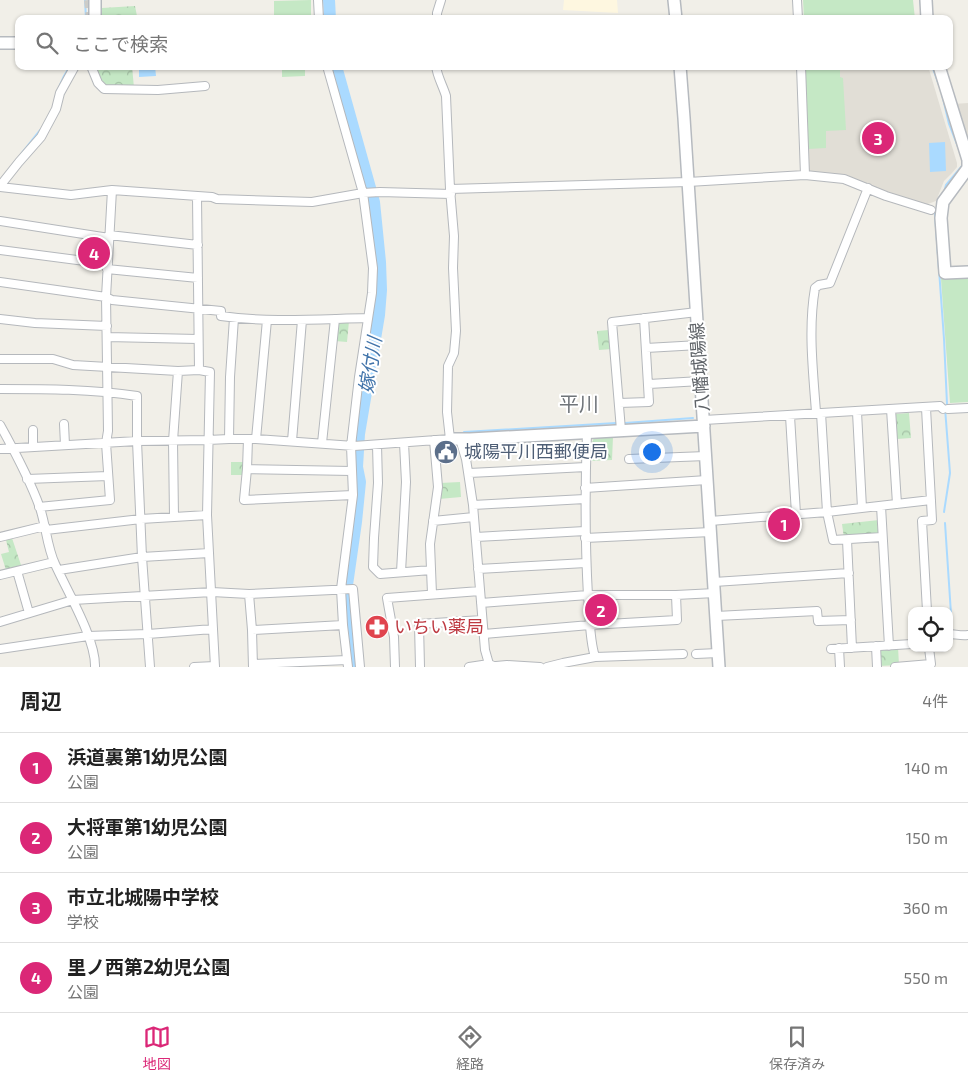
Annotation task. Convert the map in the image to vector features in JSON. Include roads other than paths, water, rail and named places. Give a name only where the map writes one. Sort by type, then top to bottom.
[{"type":"main road","points":[[95,0],[95,15]]},
{"type":"main road","points":[[674,0],[676,15]]},
{"type":"main road","points":[[926,0],[927,15]]},
{"type":"main road","points":[[0,43],[15,44]]},
{"type":"main road","name":"八幡城陽線","points":[[680,70],[719,667]]},
{"type":"main road","points":[[939,70],[968,160],[968,168],[943,202],[941,218],[945,273],[968,272]]},
{"type":"main road","points":[[455,439],[621,430],[704,423]]},
{"type":"street","points":[[318,0],[319,15]]},
{"type":"street","points":[[797,0],[798,15]]},
{"type":"street","points":[[438,15],[440,1]]},
{"type":"street","points":[[0,187],[41,137],[56,109],[60,93],[73,70]]},
{"type":"street","points":[[93,70],[98,83],[104,89],[158,90],[205,86]]},
{"type":"street","points":[[249,594],[253,666],[347,663],[341,589],[353,495],[353,446],[359,377],[372,293],[373,268],[363,193],[329,70]]},
{"type":"street","points":[[436,70],[446,96],[454,236],[453,268],[456,331],[454,353],[448,366],[447,412],[455,439],[466,459],[473,505],[486,650],[494,666]]},
{"type":"street","points":[[801,70],[805,175]]},
{"type":"street","points":[[0,187],[71,195],[112,190],[212,197],[217,199],[312,202],[380,192],[450,192],[805,175],[844,179],[886,196],[931,210]]},
{"type":"street","points":[[868,188],[830,283],[819,285],[815,288],[812,304],[812,362],[827,512],[833,540],[882,537]]},
{"type":"street","points":[[39,507],[110,500],[106,443],[108,431],[108,366],[106,297],[112,190]]},
{"type":"street","points":[[197,196],[199,370]]},
{"type":"street","points":[[0,221],[109,237],[198,245]]},
{"type":"street","points":[[0,250],[108,267],[198,278]]},
{"type":"street","points":[[0,282],[106,297],[112,300],[221,311],[221,316],[234,318],[302,320],[368,318]]},
{"type":"street","points":[[621,430],[612,322],[697,312]]},
{"type":"street","points":[[229,439],[230,377],[234,318]]},
{"type":"street","points":[[619,403],[649,402],[644,318]]},
{"type":"street","points":[[0,319],[35,323],[107,326]]},
{"type":"street","points":[[322,443],[335,319]]},
{"type":"street","points":[[266,320],[244,500],[353,495]]},
{"type":"street","points":[[292,441],[302,320]]},
{"type":"street","points":[[107,337],[198,339]]},
{"type":"street","points":[[646,348],[699,345]]},
{"type":"street","points":[[0,359],[53,359],[73,365],[210,372],[207,515],[215,666],[194,667]]},
{"type":"street","points":[[174,517],[173,441],[178,371]]},
{"type":"street","points":[[648,384],[701,381]]},
{"type":"street","points":[[0,389],[108,391],[137,396],[142,557],[150,667]]},
{"type":"street","points":[[704,423],[818,412],[857,412],[940,406],[945,409],[968,408]]},
{"type":"street","points":[[926,408],[932,520],[922,521],[927,607]]},
{"type":"street","points":[[891,409],[897,504]]},
{"type":"street","points":[[857,412],[862,508]]},
{"type":"street","points":[[790,416],[796,514]]},
{"type":"street","points":[[64,424],[65,445]]},
{"type":"street","points":[[0,425],[13,448],[39,507],[54,562],[88,636],[95,658],[94,667]]},
{"type":"street","points":[[33,430],[33,447]]},
{"type":"street","points":[[587,432],[585,488],[586,564],[590,625],[595,657]]},
{"type":"street","points":[[0,449],[137,441],[229,439],[364,446],[455,439]]},
{"type":"street","points":[[432,594],[430,544],[438,487],[434,440]]},
{"type":"street","points":[[401,572],[406,482],[404,442]]},
{"type":"street","points":[[377,445],[378,483],[374,567],[380,574],[431,570]]},
{"type":"street","points":[[629,460],[706,456]]},
{"type":"street","points":[[468,473],[586,467]]},
{"type":"street","points":[[247,469],[352,471]]},
{"type":"street","points":[[27,479],[108,476]]},
{"type":"street","points":[[585,488],[707,480]]},
{"type":"street","points":[[473,505],[585,499]]},
{"type":"street","points":[[476,538],[585,535],[710,526],[796,514],[931,500]]},
{"type":"street","points":[[880,506],[888,646]]},
{"type":"street","points":[[0,537],[46,528],[207,515]]},
{"type":"street","points":[[433,520],[474,517]]},
{"type":"street","points":[[847,540],[852,648]]},
{"type":"street","points":[[59,570],[142,557],[209,553]]},
{"type":"street","points":[[0,575],[54,562]]},
{"type":"street","points":[[478,569],[586,564]]},
{"type":"street","points":[[17,571],[29,613]]},
{"type":"street","points":[[481,603],[588,595],[676,594],[714,587],[849,573]]},
{"type":"street","points":[[0,622],[73,600],[212,592],[249,594],[353,589],[360,667]]},
{"type":"street","points":[[395,667],[394,637],[387,598],[480,591]]},
{"type":"street","points":[[484,634],[677,620],[676,594]]},
{"type":"street","points":[[716,616],[817,611],[818,621],[851,620]]},
{"type":"street","points":[[420,667],[419,624],[482,620]]},
{"type":"street","points":[[252,630],[343,625]]},
{"type":"street","points":[[0,649],[88,636],[213,629]]},
{"type":"street","points":[[953,634],[958,636],[968,635]]},
{"type":"street","points":[[840,667],[835,648],[908,644]]},
{"type":"street","points":[[876,646],[877,667]]},
{"type":"street","points":[[895,667],[931,664],[930,652]]},
{"type":"street","points":[[696,654],[718,653]]},
{"type":"street","points":[[547,667],[563,663],[582,663],[595,657],[683,654]]},
{"type":"street","points":[[469,667],[507,665],[540,667]]},
{"type":"water","points":[[139,70],[155,70],[156,76],[139,77]]},
{"type":"water","points":[[945,142],[946,171],[930,172],[929,143]]},
{"type":"waterway","points":[[85,0],[86,15]]},
{"type":"waterway","name":"嫁付川","points":[[329,0],[330,15]]},
{"type":"waterway","points":[[920,0],[921,6]]},
{"type":"waterway","points":[[57,92],[68,70]]},
{"type":"waterway","name":"嫁付川","points":[[337,70],[374,202],[381,290],[379,315],[359,434],[357,467],[360,482],[346,592],[354,667]]},
{"type":"waterway","points":[[933,70],[939,85]]},
{"type":"waterway","points":[[942,94],[949,124],[960,152]]},
{"type":"waterway","points":[[21,154],[40,130]]},
{"type":"waterway","points":[[944,192],[946,185],[962,166],[962,163]]},
{"type":"waterway","points":[[937,208],[935,214],[944,339],[947,404],[945,408],[950,473],[944,512]]},
{"type":"waterway","points":[[625,423],[693,418]]},
{"type":"waterway","points":[[464,432],[616,423]]},
{"type":"waterway","points":[[945,523],[951,607]]},
{"type":"tunnel","points":[[88,0],[90,15]]},
{"type":"place","name":"市立北城陽中学校","points":[[878,138]]},
{"type":"place","name":"里ノ西第2幼児公園","points":[[94,253]]},
{"type":"place","name":"城陽平川西郵便局","points":[[446,452]]},
{"type":"place","name":"浜道裏第1幼児公園","points":[[784,524]]},
{"type":"place","name":"大将軍第1幼児公園","points":[[601,610]]},
{"type":"place","name":"いちい薬局","points":[[377,627]]},
{"type":"district","name":"平川","points":[[579,404]]}]
